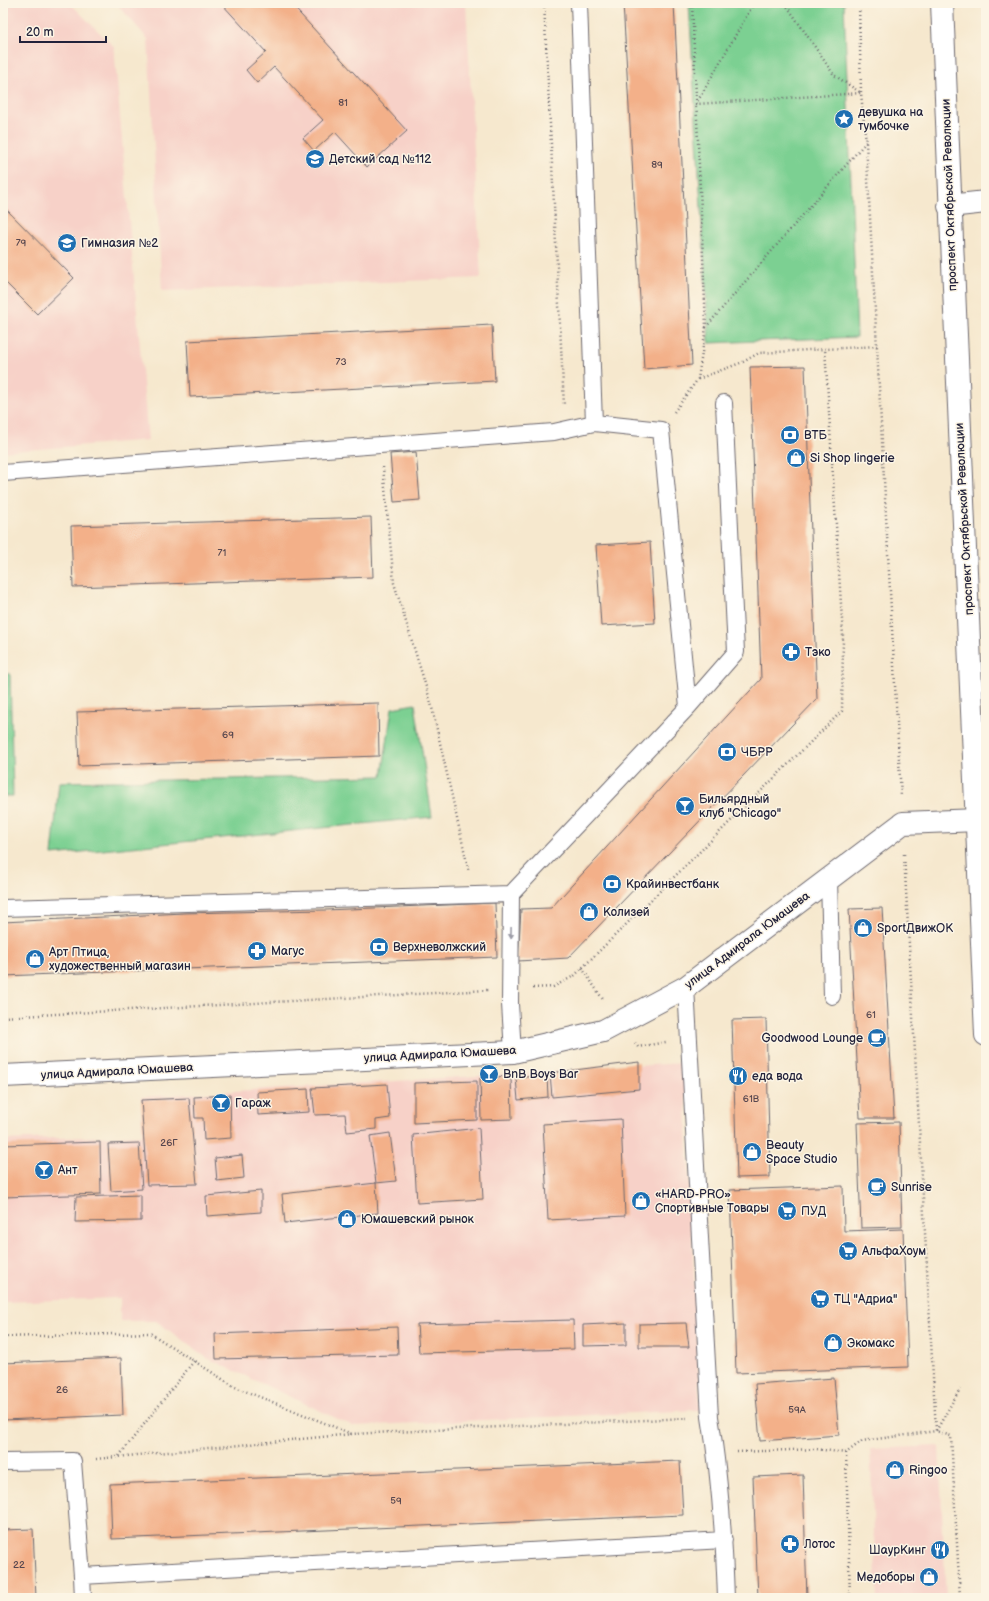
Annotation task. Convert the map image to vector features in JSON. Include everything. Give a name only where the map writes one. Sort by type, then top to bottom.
[{"type":"street","name":"проспект Октябрьской Революции","points":[[942,3],[949,206],[978,820],[986,1035]]},
{"type":"street","points":[[949,206],[986,202]]},
{"type":"street","points":[[902,823],[978,820]]},
{"type":"street","name":"улица Адмирала Юмашева","points":[[3,1076],[513,1052],[603,1031],[686,987],[902,823]]},
{"type":"lane","points":[[579,3],[594,423]]},
{"type":"lane","points":[[513,1052],[510,1004],[511,894],[688,707],[736,652],[724,403]]},
{"type":"lane","points":[[3,473],[554,432],[594,423],[661,430],[688,707]]},
{"type":"lane","points":[[829,879],[832,996]]},
{"type":"lane","points":[[3,908],[511,894]]},
{"type":"lane","points":[[686,987],[710,1417],[716,1452],[724,1540],[726,1598]]},
{"type":"lane","points":[[3,1462],[73,1461],[83,1598]]},
{"type":"lane","points":[[82,1576],[724,1540]]},
{"type":"path","points":[[544,3],[565,429]]},
{"type":"path","points":[[661,430],[698,379],[706,326],[692,3]]},
{"type":"path","points":[[696,104],[754,3]]},
{"type":"path","points":[[786,3],[834,75],[861,93]]},
{"type":"path","points":[[859,3],[861,93],[866,142],[936,1431]]},
{"type":"path","points":[[696,104],[861,93]]},
{"type":"path","points":[[706,326],[866,142]]},
{"type":"path","points":[[698,379],[742,362],[759,353],[877,346]]},
{"type":"path","points":[[380,445],[394,583],[431,703],[474,894]]},
{"type":"path","points":[[582,968],[619,1023],[638,1047],[689,1039]]},
{"type":"path","points":[[3,1336],[150,1333],[235,1387],[352,1434]]},
{"type":"path","points":[[119,1456],[194,1361]]},
{"type":"path","points":[[936,1431],[960,1389]]},
{"type":"path","points":[[73,1461],[352,1434],[710,1417]]},
{"type":"path","points":[[716,1452],[816,1449],[846,1453],[862,1441],[936,1431],[951,1436],[960,1598]]},
{"type":"path","points":[[846,1453],[850,1598]]},
{"type":"shaded area","name":"Гимназия №2","points":[[3,3],[70,3],[114,47],[148,440],[3,452]]},
{"type":"shaded area","name":"Детский сад №112","points":[[116,3],[466,3],[481,278],[162,291],[148,39]]},
{"type":"shaded area","name":"Юмашевский рынок","points":[[684,1063],[700,1410],[353,1426],[207,1358],[156,1321],[120,1321],[120,1298],[3,1302],[3,1140],[142,1135],[141,1097]]},
{"type":"shaded area","points":[[939,1446],[946,1598],[877,1598],[870,1449]]},
{"type":"green space","points":[[689,3],[844,3],[857,337],[709,343]]},
{"type":"green space","points":[[3,674],[10,674],[13,796],[3,796]]},
{"type":"green space","points":[[415,704],[432,817],[52,855],[59,782],[382,776],[392,708]]},
{"type":"building","points":[[221,3],[290,3],[407,131],[367,167],[335,132],[314,151],[303,138],[323,120],[274,67],[257,83],[246,70],[266,52]]},
{"type":"building","points":[[623,3],[674,3],[692,365],[644,369]]},
{"type":"building","points":[[3,206],[74,278],[37,314],[3,280]]},
{"type":"building","points":[[492,325],[495,381],[190,397],[187,341]]},
{"type":"building","points":[[805,366],[817,699],[568,958],[518,961],[521,909],[551,908],[761,679],[750,367]]},
{"type":"building","points":[[416,452],[420,500],[394,502],[390,454]]},
{"type":"building","points":[[371,517],[373,577],[73,587],[71,526]]},
{"type":"building","points":[[650,542],[655,623],[601,626],[596,545]]},
{"type":"building","points":[[378,703],[379,756],[79,766],[77,712]]},
{"type":"building","points":[[495,903],[497,957],[3,976],[3,922],[184,913],[325,910]]},
{"type":"building","points":[[882,908],[894,1118],[860,1118],[849,909]]},
{"type":"building","points":[[766,1019],[770,1177],[737,1178],[732,1020]]},
{"type":"building","points":[[639,1062],[639,1089],[552,1097],[550,1073]]},
{"type":"building","points":[[547,1075],[548,1097],[518,1100],[516,1078]]},
{"type":"building","points":[[511,1076],[512,1119],[481,1120],[480,1078]]},
{"type":"building","points":[[477,1081],[477,1120],[414,1123],[414,1083]]},
{"type":"building","points":[[387,1084],[390,1118],[376,1120],[376,1129],[347,1132],[345,1114],[315,1115],[312,1088]]},
{"type":"building","points":[[308,1089],[309,1112],[258,1115],[257,1092]]},
{"type":"building","points":[[230,1095],[231,1138],[204,1140],[203,1118],[195,1118],[194,1097]]},
{"type":"building","points":[[189,1098],[197,1184],[147,1185],[141,1100]]},
{"type":"building","points":[[621,1119],[625,1216],[548,1220],[543,1124]]},
{"type":"building","points":[[899,1122],[902,1227],[861,1228],[857,1123]]},
{"type":"building","points":[[479,1128],[483,1199],[417,1203],[413,1135]]},
{"type":"building","points":[[390,1133],[396,1181],[376,1183],[370,1136]]},
{"type":"building","points":[[100,1142],[101,1194],[3,1197],[3,1145]]},
{"type":"building","points":[[139,1143],[142,1189],[111,1191],[108,1144]]},
{"type":"building","points":[[242,1155],[244,1178],[217,1181],[215,1158]]},
{"type":"building","points":[[376,1183],[378,1213],[285,1223],[282,1194]]},
{"type":"building","name":"ТЦ \"Адриа\"","points":[[843,1186],[844,1231],[903,1229],[908,1367],[736,1373],[730,1190]]},
{"type":"building","points":[[261,1191],[261,1212],[207,1216],[206,1196]]},
{"type":"building","points":[[141,1195],[141,1221],[75,1222],[76,1197]]},
{"type":"building","points":[[573,1320],[574,1349],[419,1353],[417,1324]]},
{"type":"building","points":[[626,1323],[626,1345],[583,1346],[583,1325]]},
{"type":"building","points":[[686,1323],[689,1347],[639,1347],[639,1324]]},
{"type":"building","points":[[397,1327],[398,1355],[216,1359],[215,1334]]},
{"type":"building","points":[[121,1358],[123,1415],[3,1420],[3,1363]]},
{"type":"building","points":[[834,1378],[839,1435],[760,1441],[755,1384]]},
{"type":"building","points":[[680,1461],[683,1515],[112,1539],[110,1484]]},
{"type":"building","points":[[803,1475],[807,1598],[758,1598],[753,1477]]},
{"type":"building","points":[[33,1529],[36,1598],[3,1598],[3,1530]]},
{"type":"place","name":"девушка на тумбочке","points":[[844,119]]},
{"type":"place","name":"Детский сад №112","points":[[315,159]]},
{"type":"place","name":"Гимназия №2","points":[[67,243]]},
{"type":"place","name":"ВТБ","points":[[790,435]]},
{"type":"place","name":"Si Shop lingerie","points":[[796,458]]},
{"type":"place","name":"Тэко","points":[[791,652]]},
{"type":"place","name":"ЧБРР","points":[[727,752]]},
{"type":"place","name":"Бильярдный клуб \"Chicago\"","points":[[685,806]]},
{"type":"place","name":"Крайинвестбанк","points":[[612,884]]},
{"type":"place","name":"Колизей","points":[[589,912]]},
{"type":"place","name":"SportДвижOK","points":[[863,928]]},
{"type":"place","name":"Верхневолжский","points":[[379,947]]},
{"type":"place","name":"Магус","points":[[257,951]]},
{"type":"place","name":"Арт Птица, художественный магазин","points":[[35,959]]},
{"type":"place","name":"Goodwood Lounge","points":[[877,1038]]},
{"type":"place","name":"BnB Boys Bar","points":[[489,1074]]},
{"type":"place","name":"еда вода","points":[[738,1076]]},
{"type":"place","name":"Гараж","points":[[221,1103]]},
{"type":"place","name":"Beauty Space Studio","points":[[752,1152]]},
{"type":"place","name":"Ант","points":[[44,1170]]},
{"type":"place","name":"Sunrise","points":[[877,1187]]},
{"type":"place","name":"«HARD-PRO» Спортивные Товары","points":[[641,1201]]},
{"type":"place","name":"ПУД","points":[[787,1211]]},
{"type":"place","name":"Юмашевский рынок","points":[[347,1219]]},
{"type":"place","name":"АльфаХоум","points":[[848,1251]]},
{"type":"place","name":"ТЦ \"Адриа\"","points":[[820,1299]]},
{"type":"place","name":"Экомакс","points":[[833,1343]]},
{"type":"place","name":"Ringoo","points":[[895,1470]]},
{"type":"place","name":"Лотос","points":[[790,1544]]},
{"type":"place","name":"ШаурКинг","points":[[940,1550]]},
{"type":"place","name":"Медоборы","points":[[929,1577]]}]
